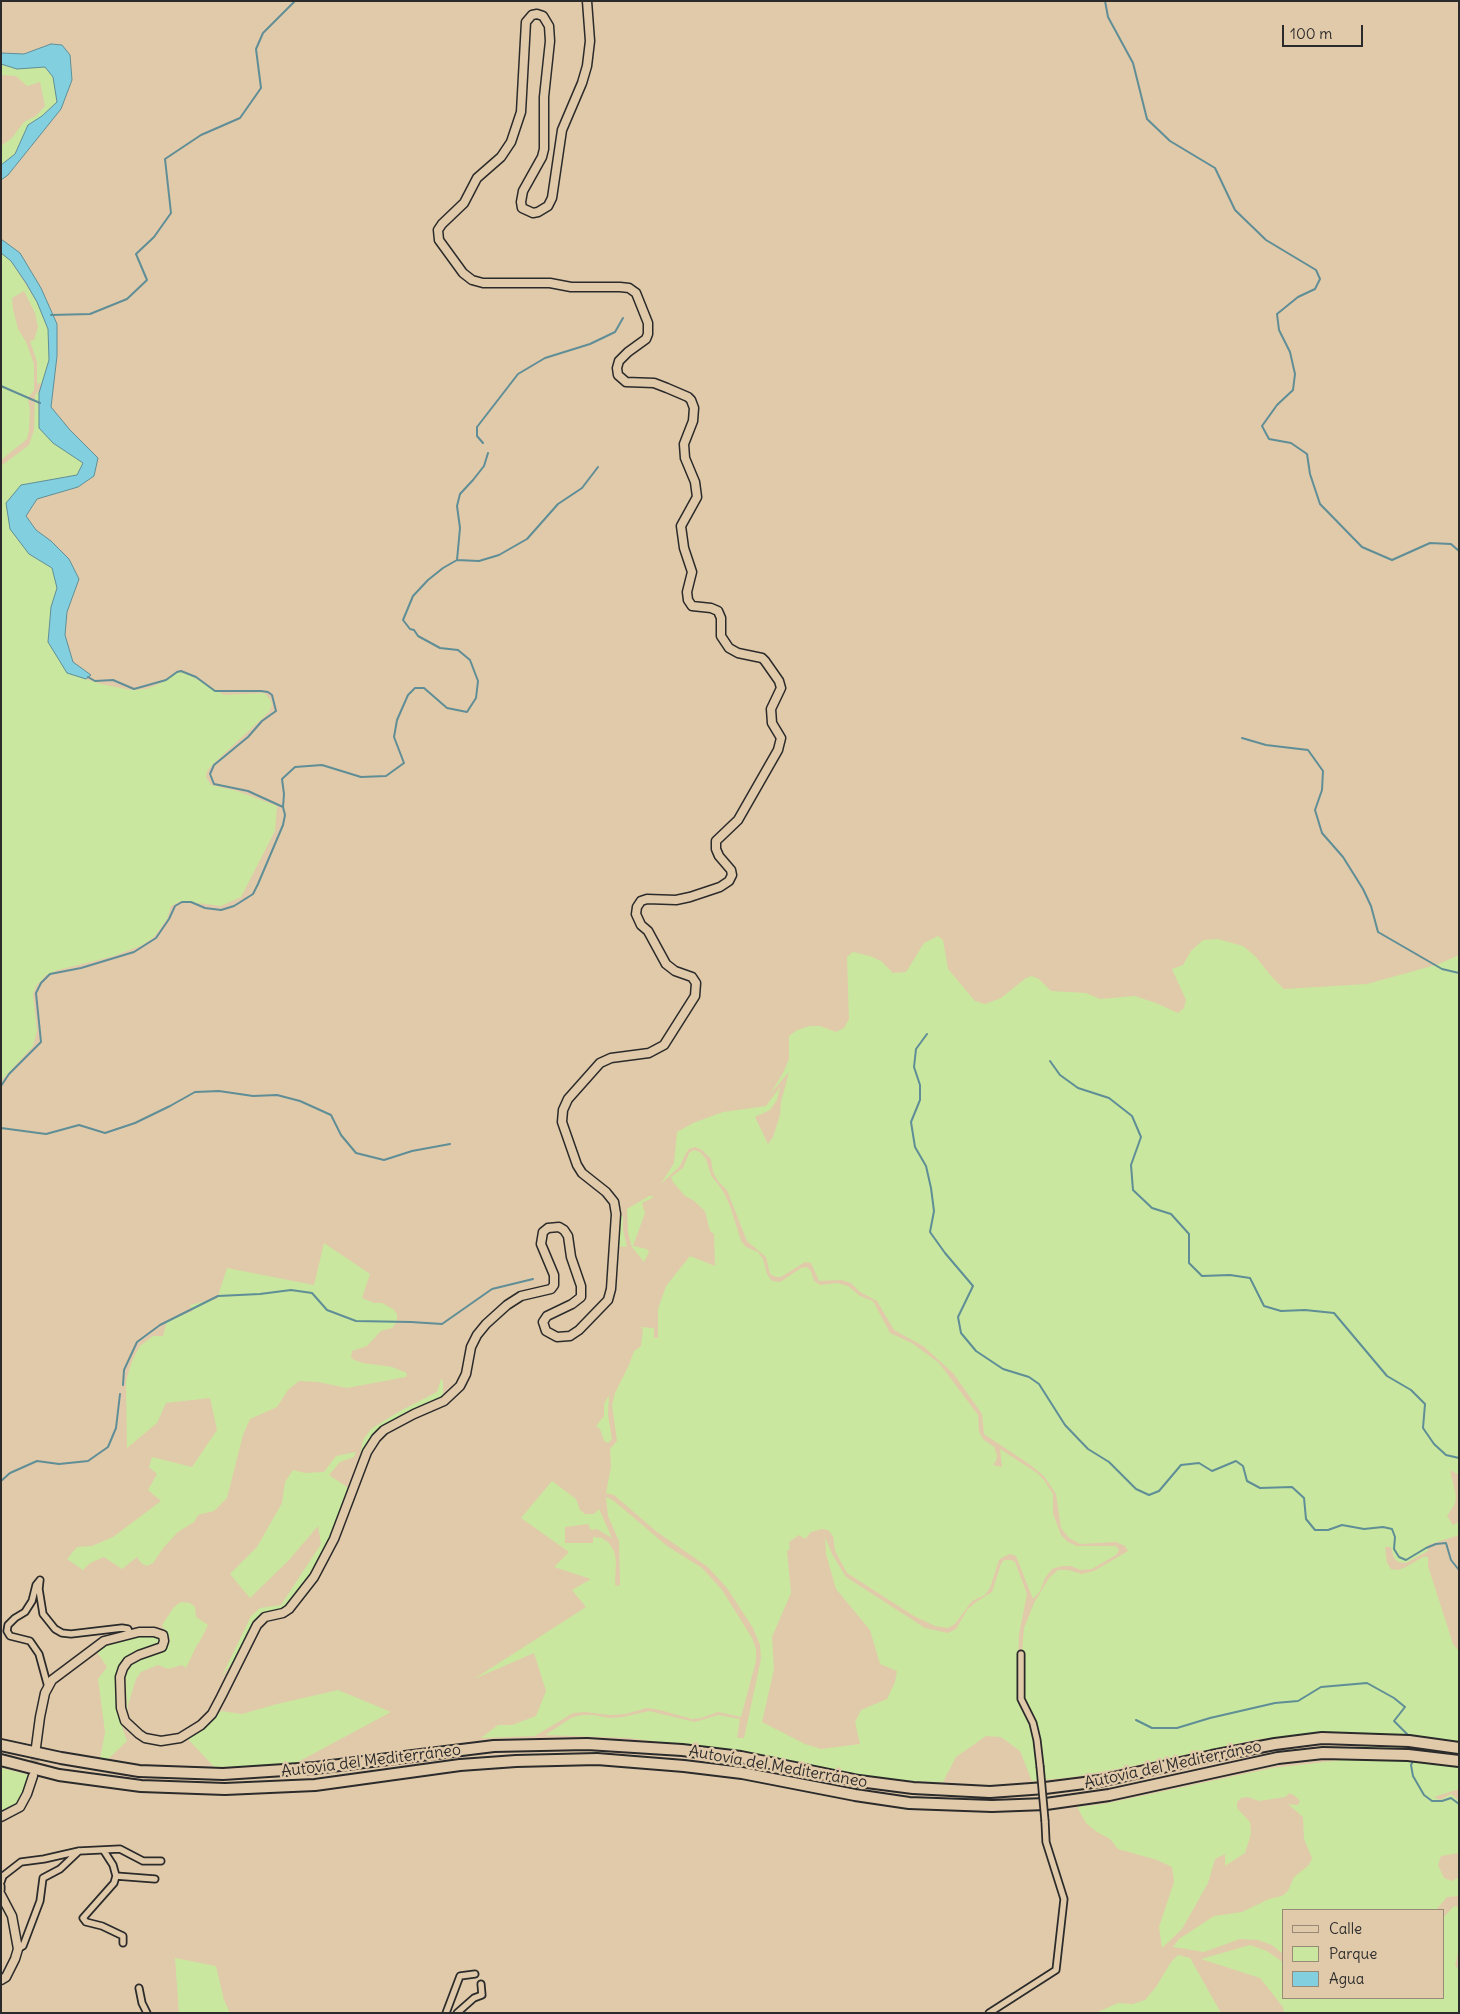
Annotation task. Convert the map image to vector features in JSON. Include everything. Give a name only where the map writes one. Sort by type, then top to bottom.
[{"type":"highway","name":"Autovía del Mediterráneo","points":[[1,1745],[61,1758],[139,1771],[223,1774],[316,1768],[494,1746],[587,1744],[682,1750],[741,1757],[859,1781],[913,1788],[990,1792],[1100,1781],[1212,1756],[1275,1744],[1322,1738],[1409,1741],[1459,1748]]},
{"type":"highway","name":"Autovía del Mediterráneo","points":[[1,1760],[59,1774],[141,1786],[226,1789],[315,1786],[460,1765],[516,1761],[598,1760],[684,1766],[733,1772],[909,1803],[992,1806],[1046,1804],[1109,1795],[1278,1758],[1323,1753],[1408,1754],[1459,1761]]},
{"type":"main road","points":[[36,1747],[40,1716],[48,1687],[52,1680],[104,1641],[130,1634],[154,1632],[163,1635],[164,1641],[162,1647],[139,1655],[128,1661],[123,1668],[120,1677],[120,1694],[121,1708],[125,1721],[139,1734],[154,1740],[170,1740],[188,1734],[212,1714],[257,1625],[265,1617],[283,1613],[289,1609],[314,1577],[334,1539],[367,1452],[376,1438],[384,1430],[444,1401],[460,1386],[466,1374],[471,1346],[486,1324],[521,1296],[551,1289],[554,1285],[554,1275],[541,1244],[543,1232],[552,1227],[559,1227],[564,1230],[568,1236],[571,1257],[581,1286],[581,1296],[572,1304],[547,1316],[543,1322],[546,1331],[557,1337],[570,1336],[579,1330],[608,1300],[612,1290],[616,1214],[614,1202],[606,1192],[587,1178],[577,1165],[562,1122],[564,1110],[568,1099],[600,1063],[611,1058],[649,1054],[657,1051],[664,1045],[695,996],[696,983],[692,978],[675,971],[666,964],[648,931],[641,925],[636,914],[637,907],[641,901],[647,899],[676,900],[690,897],[720,887],[729,881],[731,870],[718,856],[716,841],[738,820],[778,750],[781,742],[779,733],[772,723],[771,709],[781,688],[769,665],[762,658],[738,653],[729,648],[721,636],[721,618],[718,611],[711,608],[692,606],[688,600],[687,592],[692,572],[684,548],[681,526],[697,497],[696,482],[687,465],[684,451],[684,444],[694,416],[694,408],[691,400],[680,393],[654,383],[626,382],[618,375],[617,368],[620,360],[646,339],[648,334],[648,322],[636,293],[630,288],[620,287],[572,287],[550,283],[483,284],[472,280],[463,273],[439,240],[438,230],[442,224],[464,203],[477,178],[501,157],[514,135],[521,112],[526,22],[532,14],[543,16],[546,21],[550,41],[544,97],[544,149],[542,157],[523,191],[521,202],[522,208],[533,213],[548,206],[552,198],[562,130],[582,83],[587,66],[590,41],[588,1]]},
{"type":"main road","points":[[1,1817],[20,1807],[33,1776]]},
{"type":"main road","points":[[1,1896],[12,1916],[18,1949],[16,1959],[6,1977],[1,1980]]},
{"type":"street","points":[[48,1687],[39,1654],[30,1641],[10,1636],[7,1631],[8,1625],[25,1612],[32,1601],[36,1585],[40,1580],[39,1590],[43,1614],[55,1629],[62,1633],[71,1634],[122,1628],[128,1629],[130,1634]]},
{"type":"street","points":[[989,2013],[1056,1970],[1064,1900],[1048,1849],[1037,1740],[1033,1723],[1021,1699],[1021,1654]]},
{"type":"street","points":[[1,1890],[3,1876],[22,1862],[44,1859],[79,1850],[120,1849],[142,1861],[161,1861]]},
{"type":"street","points":[[18,1949],[23,1946],[40,1901],[43,1878],[60,1869],[79,1850]]},
{"type":"street","points":[[104,1850],[114,1865],[116,1876],[114,1883],[83,1918],[86,1922],[102,1926],[123,1936],[123,1943]]},
{"type":"street","points":[[116,1876],[155,1879]]},
{"type":"street","points":[[446,2013],[460,1976],[475,1974]]},
{"type":"street","points":[[457,2013],[474,1998],[482,1995],[481,1984]]},
{"type":"street","points":[[139,1988],[142,2003],[148,2013]]},
{"type":"green space","points":[[1,64],[17,69],[45,67],[53,77],[57,102],[42,116],[28,125],[15,154],[1,165],[1,146],[12,138],[24,122],[36,116],[45,106],[40,82],[27,86],[16,76],[2,75]]},
{"type":"green space","points":[[1,253],[11,261],[37,302],[48,329],[49,360],[42,384],[37,383],[37,362],[30,341],[34,340],[38,327],[35,313],[24,291],[12,298],[18,329],[26,342],[34,364],[34,390],[28,398],[30,411],[29,430],[27,439],[1,460]]},
{"type":"green space","points":[[41,389],[38,408],[73,455],[83,463],[77,475],[21,485],[29,554],[52,568],[57,588],[51,607],[48,642],[67,673],[101,684],[130,690],[147,689],[163,682],[177,672],[186,673],[224,695],[264,693],[272,704],[269,712],[214,763],[207,771],[206,777],[211,785],[237,791],[277,806],[275,831],[241,897],[221,906],[181,901],[171,906],[167,919],[154,937],[142,945],[114,956],[58,970],[46,975],[36,986],[33,994],[37,1031],[33,1046],[1,1081],[1,466],[29,445],[34,430],[35,395]]},
{"type":"green space","points":[[938,936],[943,940],[948,969],[975,1001],[985,1004],[1001,998],[1026,978],[1032,976],[1039,979],[1051,991],[1086,993],[1100,999],[1135,996],[1178,1013],[1184,1008],[1186,1000],[1172,969],[1183,965],[1191,951],[1203,940],[1218,939],[1243,946],[1256,957],[1284,989],[1367,984],[1439,964],[1459,955],[1459,1475],[1450,1470],[1456,1496],[1455,1504],[1447,1516],[1453,1525],[1459,1522],[1459,1535],[1428,1545],[1428,1551],[1406,1563],[1398,1562],[1394,1558],[1391,1547],[1385,1547],[1387,1563],[1391,1569],[1398,1570],[1423,1557],[1428,1557],[1428,1566],[1453,1644],[1459,1651],[1459,1789],[1434,1797],[1440,1800],[1451,1794],[1459,1801],[1459,1853],[1441,1856],[1438,1865],[1444,1878],[1452,1881],[1459,1877],[1459,1896],[1447,1897],[1437,1909],[1282,1909],[1282,1953],[1272,1945],[1258,1940],[1240,1939],[1204,1952],[1173,1947],[1179,1939],[1214,1916],[1242,1912],[1269,1899],[1282,1896],[1288,1891],[1294,1877],[1309,1865],[1312,1858],[1304,1839],[1303,1817],[1288,1804],[1298,1805],[1300,1801],[1290,1793],[1285,1797],[1259,1801],[1248,1797],[1241,1798],[1237,1802],[1237,1808],[1250,1822],[1251,1834],[1245,1853],[1225,1866],[1225,1854],[1215,1859],[1208,1883],[1182,1929],[1162,1948],[1159,1927],[1174,1882],[1172,1867],[1157,1860],[1118,1849],[1110,1839],[1086,1823],[1077,1807],[1104,1804],[1272,1768],[1360,1758],[1360,1734],[1316,1733],[1259,1739],[1073,1777],[1032,1781],[1020,1751],[1001,1737],[986,1736],[956,1757],[943,1782],[867,1779],[747,1753],[629,1738],[545,1735],[571,1718],[581,1715],[609,1718],[649,1711],[695,1722],[718,1715],[740,1719],[737,1738],[744,1738],[761,1659],[760,1645],[753,1628],[727,1588],[708,1567],[657,1532],[614,1495],[606,1493],[611,1467],[610,1449],[617,1441],[612,1405],[615,1393],[634,1351],[641,1346],[643,1329],[639,1327],[654,1328],[654,1338],[658,1338],[658,1309],[666,1286],[690,1256],[715,1266],[714,1234],[710,1231],[705,1211],[693,1200],[685,1196],[671,1177],[683,1168],[689,1153],[694,1150],[700,1152],[706,1159],[711,1175],[723,1191],[730,1206],[741,1241],[746,1247],[758,1252],[772,1281],[780,1282],[801,1268],[807,1267],[811,1271],[814,1281],[820,1285],[837,1283],[848,1286],[860,1296],[873,1301],[890,1333],[912,1343],[939,1363],[978,1415],[979,1432],[984,1440],[994,1447],[997,1455],[993,1465],[1002,1467],[1000,1449],[1037,1473],[1044,1480],[1053,1494],[1053,1514],[1061,1535],[1068,1542],[1077,1546],[1116,1546],[1119,1550],[1116,1555],[1092,1569],[1081,1570],[1071,1566],[1062,1566],[1052,1569],[1045,1578],[1040,1591],[1033,1599],[1016,1556],[1010,1554],[1003,1557],[999,1560],[990,1588],[985,1595],[972,1601],[955,1624],[948,1628],[935,1626],[914,1616],[847,1573],[835,1551],[833,1536],[828,1530],[822,1529],[811,1532],[805,1539],[799,1535],[789,1542],[790,1549],[787,1551],[791,1593],[772,1637],[774,1669],[762,1722],[805,1744],[821,1749],[860,1744],[855,1722],[861,1710],[887,1699],[895,1682],[897,1671],[880,1664],[870,1630],[836,1589],[826,1554],[825,1537],[832,1554],[846,1577],[925,1628],[948,1633],[956,1629],[967,1610],[992,1592],[1001,1564],[1004,1560],[1011,1560],[1015,1562],[1027,1594],[1019,1634],[1017,1694],[1031,1726],[1037,1766],[1042,1766],[1040,1736],[1034,1716],[1023,1699],[1022,1652],[1024,1628],[1034,1603],[1049,1578],[1058,1570],[1068,1570],[1082,1574],[1094,1571],[1128,1551],[1125,1546],[1116,1542],[1080,1544],[1069,1538],[1061,1528],[1056,1494],[1044,1476],[984,1434],[982,1414],[953,1373],[923,1346],[894,1330],[877,1301],[860,1292],[851,1283],[841,1280],[819,1281],[811,1263],[805,1262],[781,1277],[770,1274],[766,1257],[747,1241],[727,1190],[718,1181],[713,1172],[711,1159],[702,1150],[695,1147],[689,1149],[680,1166],[661,1184],[674,1163],[677,1132],[693,1123],[723,1112],[766,1106],[780,1087],[777,1100],[770,1110],[755,1117],[768,1144],[773,1137],[780,1115],[781,1102],[789,1072],[770,1094],[789,1059],[789,1036],[797,1030],[810,1026],[820,1026],[836,1032],[844,1028],[849,1019],[847,957],[853,952],[870,956],[881,961],[893,973],[906,972],[924,943]]},
{"type":"green space","points":[[649,1196],[653,1196],[642,1203],[645,1213],[633,1246],[647,1249],[649,1252],[644,1262],[632,1247],[628,1233],[627,1209]]},
{"type":"green space","points":[[620,1214],[623,1217],[623,1230],[627,1247],[618,1246]]},
{"type":"green space","points":[[324,1243],[370,1274],[362,1298],[374,1303],[382,1303],[393,1309],[397,1314],[397,1322],[392,1328],[381,1331],[367,1346],[352,1351],[351,1357],[363,1363],[392,1367],[407,1373],[406,1377],[347,1388],[318,1382],[299,1381],[288,1390],[277,1407],[250,1419],[243,1435],[227,1498],[214,1511],[198,1515],[194,1522],[178,1532],[153,1563],[147,1566],[141,1563],[137,1557],[122,1569],[104,1557],[90,1563],[83,1570],[67,1559],[77,1547],[92,1546],[113,1537],[161,1501],[148,1490],[157,1474],[149,1467],[152,1457],[192,1467],[217,1430],[210,1398],[166,1403],[157,1423],[127,1448],[126,1381],[132,1361],[140,1346],[153,1336],[163,1336],[167,1321],[193,1311],[190,1305],[217,1299],[227,1268],[314,1285]]},
{"type":"green space","points":[[441,1379],[443,1381],[443,1396],[438,1401],[381,1428],[368,1441],[360,1466],[358,1465],[363,1440],[371,1429],[400,1411],[437,1392]]},
{"type":"green space","points":[[609,1395],[608,1415],[612,1439],[608,1443],[604,1441],[600,1429],[596,1426],[604,1416],[604,1404]]},
{"type":"green space","points":[[356,1452],[354,1457],[340,1462],[329,1475],[350,1489],[317,1566],[286,1607],[258,1617],[236,1658],[222,1676],[251,1616],[260,1608],[281,1605],[321,1544],[318,1526],[289,1560],[250,1598],[230,1574],[257,1547],[282,1503],[285,1482],[293,1470],[305,1473],[324,1472],[336,1456]]},
{"type":"green space","points":[[552,1481],[576,1499],[580,1510],[585,1514],[594,1514],[599,1509],[612,1538],[597,1529],[591,1530],[588,1524],[565,1527],[565,1543],[593,1543],[593,1537],[602,1538],[609,1543],[614,1551],[616,1560],[615,1585],[619,1586],[620,1583],[619,1541],[608,1516],[606,1497],[614,1501],[667,1546],[702,1568],[722,1590],[752,1638],[756,1649],[756,1661],[741,1717],[718,1712],[692,1719],[647,1708],[625,1714],[610,1715],[585,1712],[573,1713],[535,1736],[481,1738],[498,1725],[512,1725],[536,1716],[546,1691],[534,1653],[474,1679],[586,1607],[572,1590],[591,1579],[554,1567],[569,1552],[521,1518]]},
{"type":"green space","points":[[181,1602],[190,1603],[195,1607],[196,1617],[208,1625],[186,1668],[182,1665],[168,1669],[158,1665],[141,1672],[136,1679],[127,1712],[126,1674],[132,1663],[146,1655],[162,1652],[169,1646],[170,1638],[162,1625],[174,1607]]},
{"type":"green space","points":[[156,1634],[160,1637],[161,1643],[157,1647],[125,1662],[117,1686],[118,1715],[127,1741],[107,1760],[100,1759],[105,1732],[98,1679],[107,1667],[97,1652],[106,1644],[126,1638]]},
{"type":"green space","points":[[338,1690],[391,1712],[294,1764],[214,1767],[188,1739],[203,1730],[221,1711],[242,1714]]},
{"type":"green space","points":[[1,1768],[37,1777],[37,1781],[27,1780],[17,1805],[1,1814]]},
{"type":"green space","points":[[1454,1906],[1459,1907],[1459,1948],[1455,1966],[1459,1969],[1459,2013],[1284,2013],[1283,2007],[1260,1978],[1201,1959],[1250,1945],[1267,1951],[1282,1962],[1282,1999],[1445,1999],[1445,1916]]},
{"type":"green space","points":[[1178,1955],[1190,1958],[1221,2013],[1096,2013],[1118,2003],[1133,2004],[1145,2000],[1156,1987],[1171,1962]]},
{"type":"green space","points":[[175,1958],[216,1966],[224,2000],[230,2013],[179,2013]]},
{"type":"water","points":[[51,44],[62,45],[70,55],[72,80],[61,109],[8,175],[1,180],[1,165],[15,154],[28,125],[42,116],[57,102],[53,77],[45,67],[17,69],[1,64],[1,53],[24,54]]},
{"type":"water","points":[[1,239],[20,253],[41,288],[57,324],[57,356],[51,407],[70,430],[98,458],[94,476],[78,487],[37,499],[26,516],[36,530],[51,541],[69,559],[79,579],[67,612],[65,635],[73,662],[91,675],[86,679],[67,673],[48,642],[51,607],[57,588],[52,568],[29,554],[10,529],[6,503],[21,485],[77,475],[83,463],[53,443],[39,428],[39,393],[49,360],[48,329],[37,302],[26,283],[11,261],[1,253]]},
{"type":"waterway","points":[[51,315],[90,314],[127,299],[147,280],[136,254],[154,237],[171,213],[165,159],[201,135],[240,118],[261,88],[256,49],[263,33],[295,1]]},
{"type":"waterway","points":[[1105,1],[1108,17],[1133,63],[1147,119],[1170,141],[1215,168],[1235,210],[1266,240],[1316,270],[1320,279],[1315,289],[1298,297],[1277,314],[1279,330],[1290,352],[1295,374],[1293,390],[1277,405],[1262,426],[1269,439],[1291,443],[1307,454],[1310,474],[1320,504],[1362,547],[1392,560],[1430,543],[1451,544],[1459,551]]},
{"type":"waterway","points":[[483,443],[477,436],[477,427],[518,374],[545,358],[590,344],[615,332],[623,318]]},
{"type":"waterway","points":[[1,386],[40,403]]},
{"type":"waterway","points":[[457,560],[460,528],[457,506],[460,494],[484,466],[488,453]]},
{"type":"waterway","points":[[283,807],[282,779],[295,767],[322,765],[361,777],[386,776],[404,763],[394,737],[397,720],[408,695],[415,688],[424,688],[447,708],[467,712],[476,698],[478,681],[470,660],[458,650],[440,648],[418,636],[414,630],[410,629],[403,620],[413,596],[428,580],[457,560],[479,561],[499,555],[527,539],[558,504],[582,488],[598,467]]},
{"type":"waterway","points":[[1,1086],[9,1074],[41,1042],[36,993],[41,983],[50,974],[81,968],[134,952],[156,938],[175,906],[182,902],[191,902],[205,908],[221,910],[234,906],[253,894],[283,825],[285,815],[283,807],[248,791],[214,784],[210,774],[214,765],[248,737],[262,721],[276,711],[272,695],[261,691],[215,691],[196,677],[181,671],[166,680],[134,689],[113,680],[95,681],[88,677]]},
{"type":"waterway","points":[[1242,738],[1266,745],[1308,750],[1323,771],[1322,790],[1315,810],[1322,833],[1343,857],[1363,889],[1371,906],[1378,932],[1442,969],[1459,973]]},
{"type":"waterway","points":[[927,1034],[916,1049],[914,1067],[920,1085],[920,1100],[911,1122],[915,1147],[926,1166],[931,1188],[934,1211],[930,1232],[973,1286],[958,1317],[961,1333],[976,1351],[1003,1369],[1029,1377],[1039,1384],[1065,1425],[1088,1449],[1109,1462],[1136,1489],[1149,1495],[1159,1491],[1181,1465],[1199,1463],[1212,1471],[1236,1461],[1243,1466],[1247,1481],[1260,1488],[1292,1487],[1304,1498],[1306,1519],[1315,1530],[1328,1530],[1342,1525],[1364,1529],[1383,1527],[1392,1529],[1395,1537],[1394,1549],[1399,1557],[1406,1560],[1426,1548],[1446,1543],[1451,1560],[1459,1570]]},
{"type":"waterway","points":[[1050,1061],[1060,1075],[1078,1088],[1109,1098],[1132,1116],[1141,1137],[1131,1165],[1133,1190],[1152,1208],[1171,1214],[1189,1234],[1189,1263],[1202,1276],[1230,1275],[1250,1278],[1264,1306],[1281,1311],[1305,1310],[1334,1313],[1387,1376],[1411,1390],[1425,1404],[1423,1428],[1434,1444],[1446,1455],[1459,1458]]},
{"type":"waterway","points":[[1,1128],[46,1134],[79,1125],[105,1133],[135,1123],[195,1092],[219,1091],[253,1096],[277,1095],[300,1101],[331,1115],[341,1135],[356,1153],[384,1160],[412,1151],[450,1144]]},
{"type":"waterway","points":[[123,1385],[124,1370],[137,1342],[160,1325],[218,1296],[291,1290],[312,1293],[327,1310],[356,1321],[442,1324],[492,1289],[533,1279]]},
{"type":"waterway","points":[[1,1481],[10,1473],[37,1461],[59,1464],[88,1461],[108,1447],[116,1428],[120,1394]]},
{"type":"waterway","points":[[1136,1720],[1152,1728],[1177,1728],[1210,1718],[1275,1703],[1298,1701],[1321,1687],[1367,1683],[1394,1698],[1405,1707],[1394,1721],[1410,1737]]},
{"type":"waterway","points":[[1414,1759],[1411,1765],[1413,1776],[1424,1795],[1432,1801],[1442,1801],[1451,1798],[1459,1804]]},
{"type":"tunnel","points":[[33,1774],[36,1748]]}]
